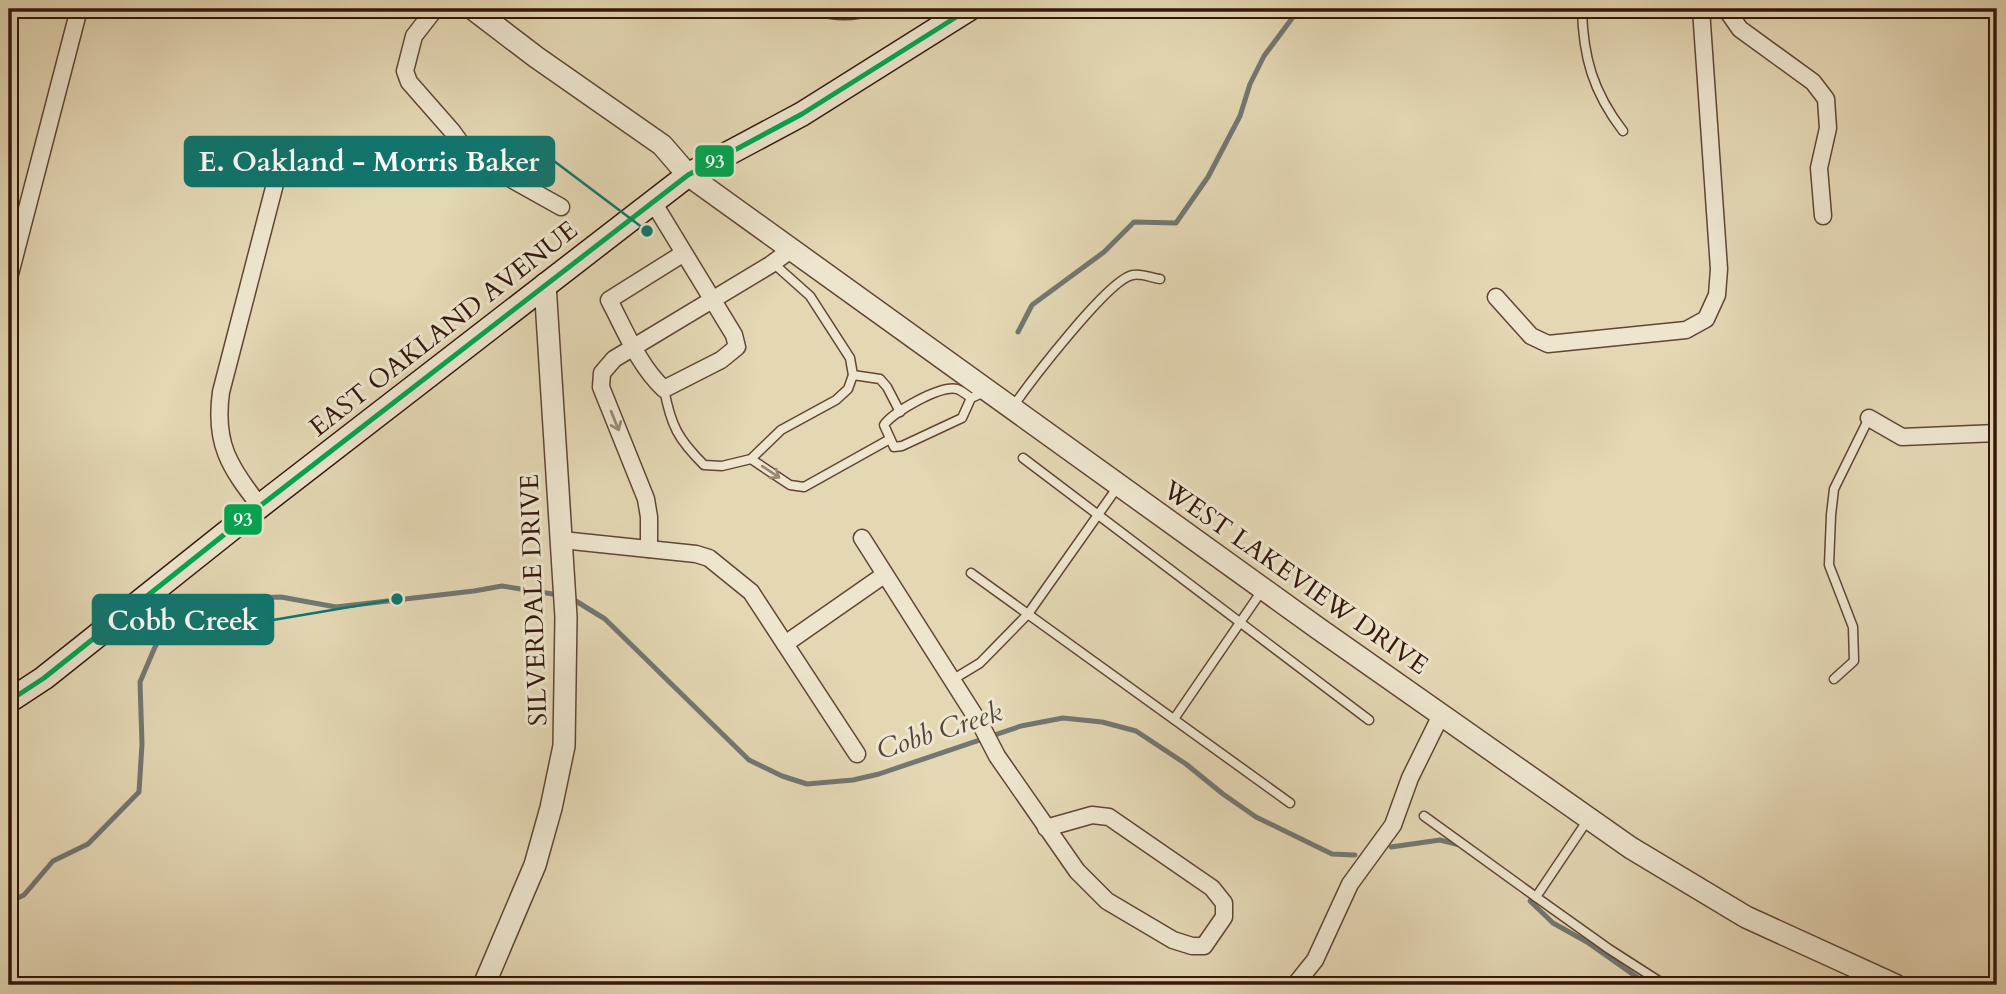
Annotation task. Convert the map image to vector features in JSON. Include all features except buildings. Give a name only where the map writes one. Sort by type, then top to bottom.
[{"type":"main road","name":"EAST OAKLAND AVENUE","points":[[9,701],[44,678],[260,506],[688,175],[802,114],[956,14]]},
{"type":"street","points":[[9,278],[79,9]]},
{"type":"street","points":[[435,9],[414,36],[405,71],[409,82],[470,156],[561,207]]},
{"type":"street","name":"WEST LAKEVIEW DRIVE","points":[[473,9],[662,145],[688,175],[792,250],[979,394],[1012,408],[1630,848],[1746,917],[1895,985]]},
{"type":"street","points":[[1496,297],[1531,336],[1548,344],[1686,330],[1706,319],[1717,295],[1719,269],[1701,9]]},
{"type":"street","points":[[1726,9],[1740,29],[1814,82],[1826,99],[1828,128],[1819,168],[1823,216]]},
{"type":"street","points":[[260,506],[226,458],[219,436],[218,412],[220,392],[276,180]]},
{"type":"street","points":[[653,202],[734,335],[737,347],[721,360],[664,389],[656,382],[634,347],[609,300],[684,253]]},
{"type":"street","points":[[649,549],[646,499],[601,387],[602,373],[614,359],[792,250]]},
{"type":"street","name":"SILVERDALE DRIVE","points":[[484,985],[535,864],[564,747],[566,617],[545,284]]},
{"type":"street","points":[[1869,418],[1902,438],[1997,433]]},
{"type":"street","points":[[862,538],[982,727],[997,756],[1046,828],[1077,872],[1107,901],[1173,940],[1192,946],[1205,946],[1224,916],[1224,903],[1212,888],[1109,817],[1093,815],[1046,828]]},
{"type":"street","points":[[562,540],[696,554],[709,558],[751,592],[857,754]]},
{"type":"street","points":[[785,644],[884,575]]},
{"type":"street","points":[[1295,985],[1315,960],[1350,884],[1392,825],[1410,778],[1441,715]]},
{"type":"lane","points":[[807,9],[833,16],[858,15],[877,9]]},
{"type":"lane","points":[[1582,9],[1586,58],[1606,109],[1623,131]]},
{"type":"lane","points":[[664,389],[673,426],[686,448],[704,466],[722,466],[751,459],[781,430],[836,400],[848,389],[853,375],[850,358],[810,296],[773,263]]},
{"type":"lane","points":[[1012,408],[1027,386],[1119,281],[1132,274],[1160,279]]},
{"type":"lane","points":[[853,375],[880,379],[900,412]]},
{"type":"lane","points":[[948,389],[979,394],[962,418],[902,446],[894,447],[884,425],[888,419],[921,399],[948,389]]},
{"type":"lane","points":[[1834,679],[1854,661],[1853,627],[1829,565],[1832,502],[1834,489],[1869,418]]},
{"type":"lane","points":[[751,459],[790,485],[804,487],[890,439]]},
{"type":"lane","points":[[1023,458],[1369,720]]},
{"type":"lane","points":[[952,680],[980,663],[1028,614],[1119,485]]},
{"type":"lane","points":[[971,573],[1290,803]]},
{"type":"lane","points":[[1174,719],[1264,589]]},
{"type":"lane","points":[[1424,816],[1609,949],[1665,985]]},
{"type":"lane","points":[[1536,897],[1589,818]]},
{"type":"waterway","points":[[1018,332],[1032,305],[1104,252],[1134,222],[1176,223],[1208,177],[1240,116],[1250,84],[1264,56],[1299,9]]},
{"type":"waterway","name":"Cobb Creek","points":[[9,902],[24,895],[53,861],[88,844],[139,792],[142,744],[140,682],[155,647],[176,614],[211,599],[281,597],[336,607],[502,586],[559,595]]},
{"type":"waterway","name":"Cobb Creek","points":[[571,598],[605,619],[749,760],[782,776],[807,784],[853,780],[879,774],[1021,726],[1063,718],[1102,722],[1136,731],[1186,764],[1256,817],[1332,854],[1355,855]]},
{"type":"waterway","name":"Cobb Creek","points":[[1391,847],[1440,840],[1460,845]]},
{"type":"waterway","name":"Cobb Creek","points":[[1530,901],[1553,923],[1587,942],[1648,985]]},
{"type":"transit line","name":"93","points":[[9,701],[44,678],[260,506],[688,175],[802,114],[969,9]]},
{"type":"place","name":"E. Oakland - Morris Baker","points":[[647,231]]},
{"type":"place","name":"Cobb Creek","points":[[397,599]]}]
